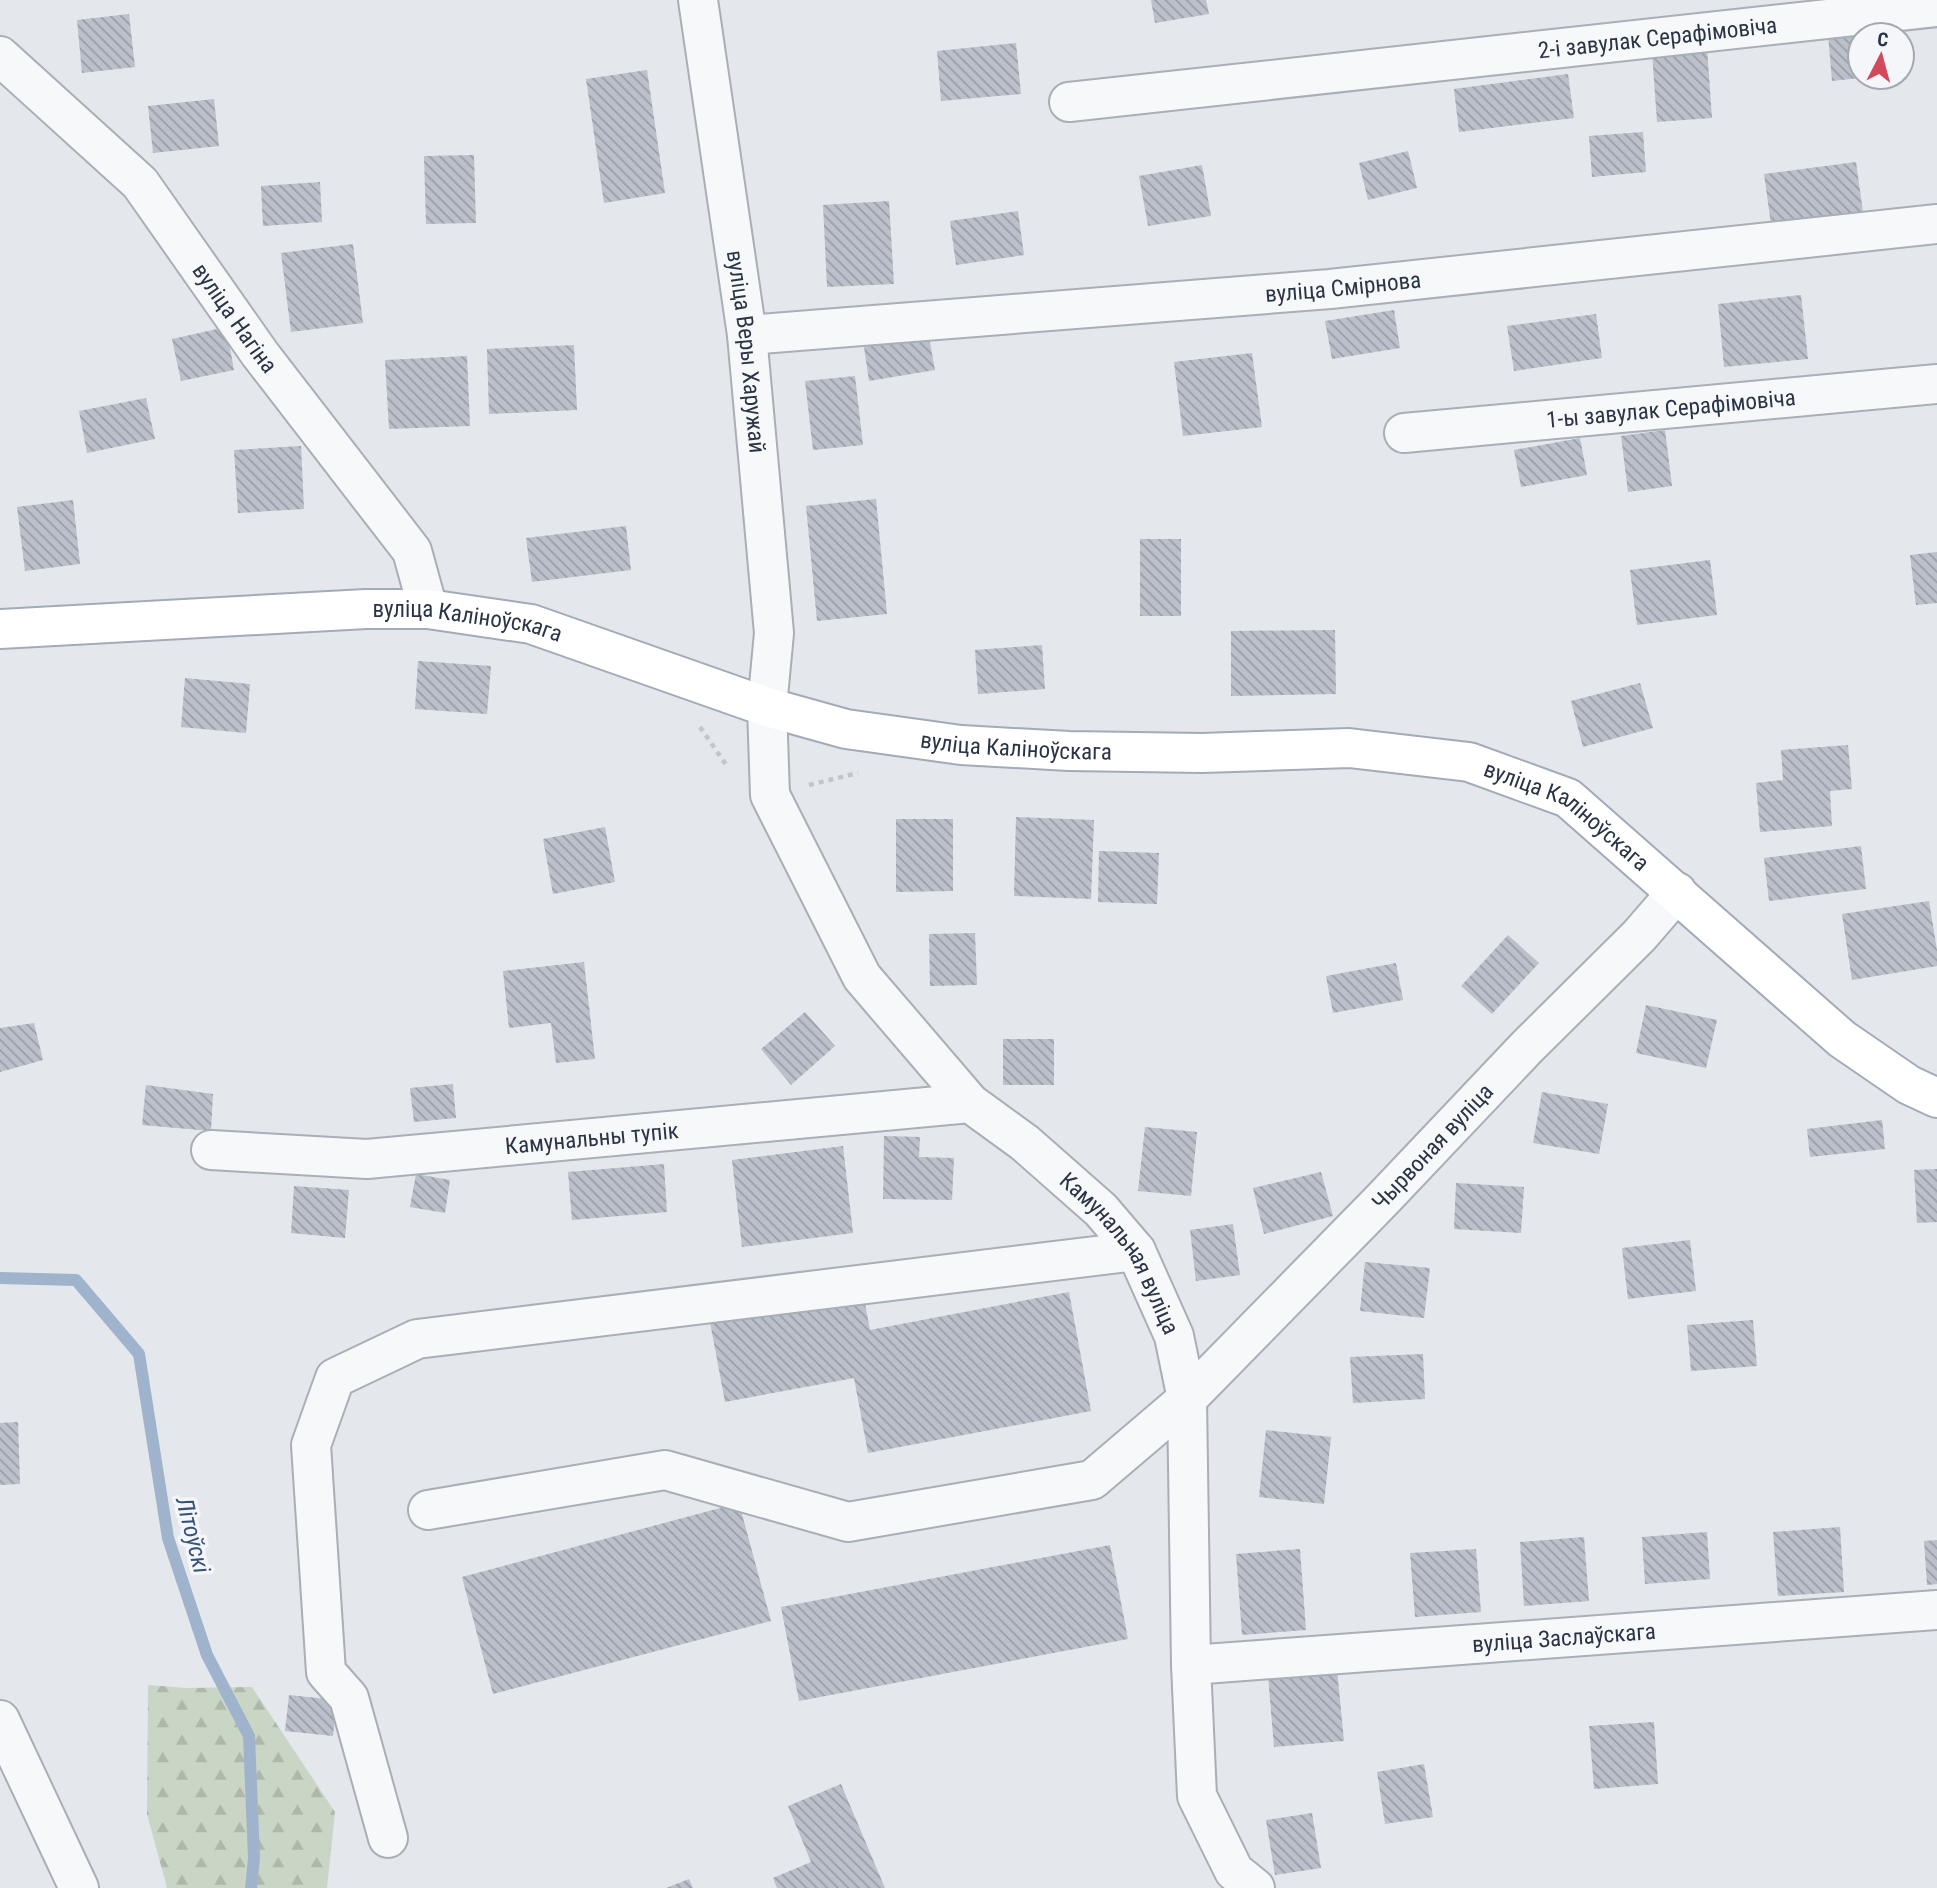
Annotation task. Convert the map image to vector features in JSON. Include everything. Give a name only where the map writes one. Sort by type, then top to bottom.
[{"type":"main road","name":"вуліца Каліноўскага","points":[[0,629],[428,608],[531,624],[767,707],[846,729],[961,745],[1069,751],[1202,752],[1349,748],[1469,762],[1568,798],[1842,1039],[1909,1085],[1937,1098]]},
{"type":"street","name":"вуліца Веры Харужай","points":[[698,0],[747,335],[774,633],[767,707]]},
{"type":"street","name":"2-і завулак Серафімовіча","points":[[1069,102],[1937,7]]},
{"type":"street","name":"вуліца Нагіна","points":[[0,56],[140,183],[260,354],[412,551],[428,608]]},
{"type":"street","name":"вуліца Смірнова","points":[[747,335],[1330,289],[1937,224]]},
{"type":"street","name":"1-ы завулак Серафімовіча","points":[[1404,433],[1937,384]]},
{"type":"street","name":"Камунальная вуліца","points":[[767,707],[770,795],[862,977],[970,1103],[1025,1143],[1101,1210],[1136,1251],[1174,1336],[1187,1399],[1191,1665],[1197,1796],[1234,1871],[1255,1888]]},
{"type":"street","name":"Чырвоная вуліца","points":[[428,1510],[665,1470],[848,1522],[1092,1480],[1187,1399],[1527,1047],[1639,936],[1677,892]]},
{"type":"street","name":"Камунальны тупік","points":[[211,1150],[367,1159],[970,1103]]},
{"type":"street","points":[[388,1838],[349,1698],[326,1672],[311,1445],[335,1378],[417,1339],[1136,1251]]},
{"type":"street","name":"вуліца Заслаўскага","points":[[1191,1665],[1937,1609]]},
{"type":"street","points":[[0,1720],[79,1888]]},
{"type":"green space","points":[[148,1685],[186,1688],[252,1687],[335,1812],[327,1888],[167,1888],[147,1814]]},
{"type":"building","points":[[1151,0],[1206,0],[1209,14],[1155,23]]},
{"type":"building","points":[[129,14],[135,67],[82,73],[77,20]]},
{"type":"building","points":[[1846,34],[1846,80],[1832,81],[1828,35]]},
{"type":"building","points":[[1016,43],[1021,94],[941,101],[937,51]]},
{"type":"building","points":[[1707,48],[1712,118],[1657,122],[1652,53]]},
{"type":"building","points":[[647,70],[665,193],[604,203],[586,79]]},
{"type":"building","points":[[1568,74],[1574,118],[1459,132],[1454,89]]},
{"type":"building","points":[[214,99],[219,146],[153,153],[148,106]]},
{"type":"building","points":[[1643,132],[1646,172],[1592,177],[1589,136]]},
{"type":"building","points":[[1408,151],[1417,188],[1368,200],[1359,163]]},
{"type":"building","points":[[474,155],[476,223],[426,224],[424,156]]},
{"type":"building","points":[[1856,162],[1863,212],[1771,224],[1764,174]]},
{"type":"building","points":[[1202,165],[1211,216],[1148,226],[1139,176]]},
{"type":"building","points":[[320,182],[322,222],[263,226],[261,186]]},
{"type":"building","points":[[889,201],[894,284],[827,287],[823,205]]},
{"type":"building","points":[[1018,211],[1024,255],[956,265],[950,221]]},
{"type":"building","points":[[353,244],[363,323],[291,332],[281,253]]},
{"type":"building","points":[[1801,295],[1808,359],[1724,367],[1718,304]]},
{"type":"building","points":[[1394,310],[1400,348],[1332,359],[1325,321]]},
{"type":"building","points":[[1596,314],[1602,358],[1514,371],[1507,326]]},
{"type":"building","points":[[226,327],[234,370],[181,381],[172,339]]},
{"type":"building","points":[[929,337],[935,370],[869,381],[864,347]]},
{"type":"building","points":[[574,345],[577,410],[489,414],[487,349]]},
{"type":"building","points":[[1252,353],[1262,427],[1183,436],[1174,362]]},
{"type":"building","points":[[467,356],[470,426],[389,429],[385,360]]},
{"type":"building","points":[[855,376],[863,445],[813,450],[805,381]]},
{"type":"building","points":[[146,398],[155,439],[87,453],[79,411]]},
{"type":"building","points":[[1665,430],[1672,486],[1628,492],[1621,436]]},
{"type":"building","points":[[1580,438],[1587,475],[1521,487],[1514,450]]},
{"type":"building","points":[[301,446],[304,509],[238,513],[234,450]]},
{"type":"building","points":[[876,499],[887,614],[817,621],[806,506]]},
{"type":"building","points":[[73,500],[80,564],[25,571],[17,507]]},
{"type":"building","points":[[626,526],[631,570],[532,582],[526,538]]},
{"type":"building","points":[[1140,539],[1181,539],[1181,616],[1140,616]]},
{"type":"building","points":[[1937,552],[1937,603],[1916,605],[1910,555]]},
{"type":"building","points":[[1710,560],[1717,615],[1637,625],[1630,570]]},
{"type":"building","points":[[1335,630],[1336,694],[1231,696],[1231,631]]},
{"type":"building","points":[[1042,645],[1045,689],[978,694],[975,650]]},
{"type":"building","points":[[418,661],[491,666],[487,714],[415,709]]},
{"type":"building","points":[[185,678],[250,684],[246,733],[181,727]]},
{"type":"building","points":[[1640,683],[1653,728],[1583,747],[1571,701]]},
{"type":"building","points":[[1848,745],[1852,789],[1830,791],[1832,826],[1760,832],[1756,783],[1783,780],[1781,750]]},
{"type":"building","points":[[1016,817],[1094,820],[1091,899],[1014,896]]},
{"type":"building","points":[[896,819],[953,819],[953,891],[896,892]]},
{"type":"building","points":[[605,827],[615,882],[553,894],[543,839]]},
{"type":"building","points":[[1861,846],[1866,889],[1769,901],[1764,858]]},
{"type":"building","points":[[1099,851],[1159,853],[1157,904],[1098,902]]},
{"type":"building","points":[[1929,901],[1937,966],[1852,980],[1842,914]]},
{"type":"building","points":[[975,933],[977,985],[930,986],[929,934]]},
{"type":"building","points":[[1508,935],[1539,963],[1492,1014],[1461,986]]},
{"type":"building","points":[[584,962],[595,1059],[556,1063],[551,1023],[509,1028],[503,971]]},
{"type":"building","points":[[1396,963],[1403,1000],[1333,1013],[1326,976]]},
{"type":"building","points":[[1646,1005],[1717,1020],[1706,1068],[1636,1053]]},
{"type":"building","points":[[805,1012],[835,1046],[791,1085],[761,1049]]},
{"type":"building","points":[[34,1023],[43,1060],[0,1072],[0,1028]]},
{"type":"building","points":[[1003,1039],[1054,1039],[1054,1085],[1003,1085]]},
{"type":"building","points":[[453,1084],[456,1118],[414,1122],[410,1088]]},
{"type":"building","points":[[146,1085],[213,1094],[211,1131],[142,1125]]},
{"type":"building","points":[[1542,1092],[1608,1104],[1599,1154],[1533,1143]]},
{"type":"building","points":[[1882,1120],[1885,1149],[1810,1157],[1807,1129]]},
{"type":"building","points":[[1145,1127],[1197,1132],[1191,1196],[1138,1191]]},
{"type":"building","points":[[884,1136],[920,1137],[919,1157],[954,1158],[952,1200],[883,1199]]},
{"type":"building","points":[[843,1146],[853,1233],[742,1247],[732,1160]]},
{"type":"building","points":[[664,1164],[667,1212],[572,1220],[568,1172]]},
{"type":"building","points":[[1937,1169],[1937,1222],[1917,1223],[1914,1170]]},
{"type":"building","points":[[1321,1172],[1333,1216],[1264,1234],[1253,1188]]},
{"type":"building","points":[[416,1174],[450,1180],[445,1213],[410,1207]]},
{"type":"building","points":[[1456,1183],[1524,1187],[1521,1233],[1454,1229]]},
{"type":"building","points":[[294,1186],[349,1190],[345,1238],[291,1233]]},
{"type":"building","points":[[1233,1224],[1240,1275],[1196,1281],[1190,1230]]},
{"type":"building","points":[[1690,1240],[1696,1291],[1628,1299],[1622,1248]]},
{"type":"building","points":[[1365,1262],[1430,1268],[1424,1318],[1360,1311]]},
{"type":"building","points":[[1069,1292],[1091,1411],[868,1453],[854,1378],[725,1402],[710,1322],[863,1293],[870,1330]]},
{"type":"building","points":[[1753,1320],[1757,1366],[1691,1371],[1687,1325]]},
{"type":"building","points":[[1423,1354],[1425,1399],[1353,1403],[1350,1357]]},
{"type":"building","points":[[18,1422],[20,1484],[0,1485],[0,1423]]},
{"type":"building","points":[[1266,1430],[1331,1437],[1324,1504],[1259,1497]]},
{"type":"building","points":[[739,1503],[771,1621],[493,1694],[462,1577]]},
{"type":"building","points":[[1840,1527],[1844,1592],[1778,1596],[1773,1532]]},
{"type":"building","points":[[1707,1532],[1710,1579],[1645,1584],[1642,1537]]},
{"type":"building","points":[[1584,1537],[1589,1601],[1524,1606],[1520,1542]]},
{"type":"building","points":[[1937,1540],[1937,1584],[1927,1585],[1924,1541]]},
{"type":"building","points":[[1110,1545],[1128,1639],[799,1701],[781,1607]]},
{"type":"building","points":[[1300,1549],[1306,1630],[1242,1635],[1236,1554]]},
{"type":"building","points":[[1476,1549],[1481,1612],[1415,1617],[1410,1553]]},
{"type":"building","points":[[1337,1669],[1344,1741],[1274,1747],[1268,1676]]},
{"type":"building","points":[[289,1695],[337,1700],[333,1736],[285,1731]]},
{"type":"building","points":[[1654,1722],[1658,1784],[1594,1789],[1589,1726]]},
{"type":"building","points":[[1424,1764],[1433,1817],[1385,1824],[1377,1772]]},
{"type":"building","points":[[841,1784],[885,1888],[777,1888],[773,1878],[811,1862],[788,1806]]},
{"type":"building","points":[[1312,1813],[1321,1868],[1275,1875],[1266,1820]]},
{"type":"building","points":[[689,1879],[693,1888],[666,1888]]},
{"type":"waterway","name":"Літоўскі","points":[[0,1278],[76,1280],[139,1354],[168,1538],[207,1655],[249,1736],[254,1858],[251,1888]]}]
